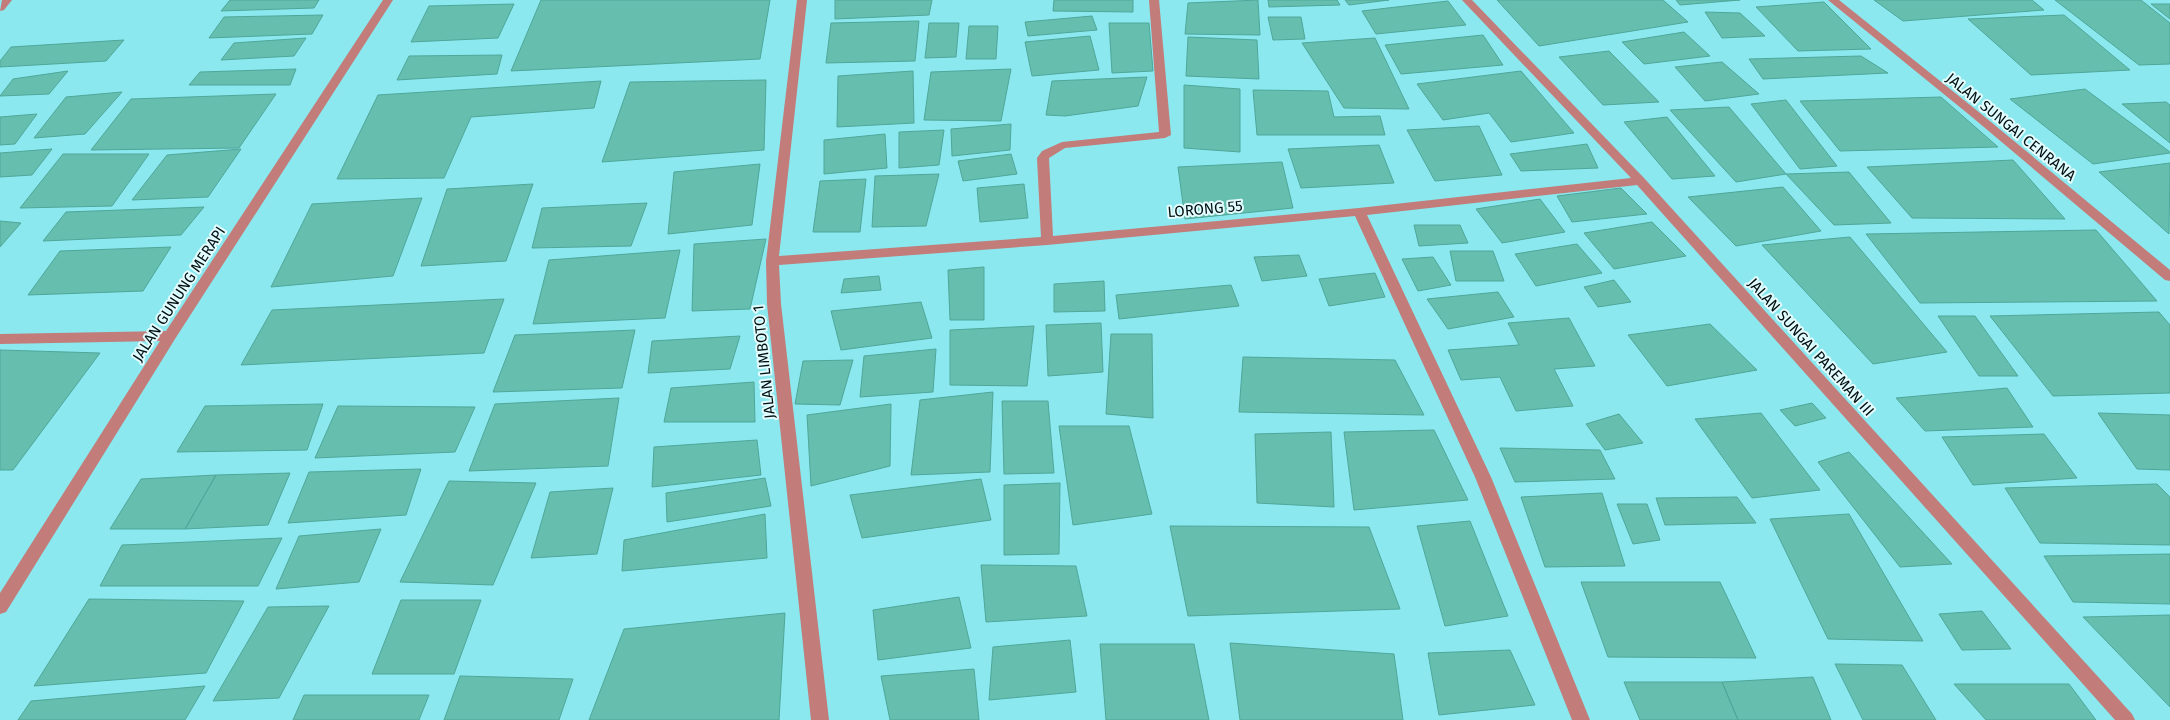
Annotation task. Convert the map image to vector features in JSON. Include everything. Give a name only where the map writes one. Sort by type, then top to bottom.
[{"type":"street","points":[[0,8],[7,0]]},
{"type":"street","name":"JALAN GUNUNG MERAPI","points":[[0,607],[170,336],[388,0]]},
{"type":"street","name":"JALAN LIMBOTO 1","points":[[802,0],[772,260],[775,314],[820,720]]},
{"type":"street","points":[[1047,241],[1043,158],[1046,153],[1062,145],[1165,135],[1154,0]]},
{"type":"street","name":"JALAN SUNGAI PAREMAN III","points":[[1467,0],[1640,181],[2126,720]]},
{"type":"street","name":"JALAN SUNGAI CENRANA","points":[[1833,0],[1976,115],[2170,277]]},
{"type":"street","name":"LORONG 55","points":[[772,260],[1047,241],[1359,212],[1640,181]]},
{"type":"street","points":[[1359,212],[1482,477],[1581,720]]},
{"type":"street","points":[[0,340],[170,336]]},
{"type":"building","points":[[230,0],[319,0],[314,8],[221,11]]},
{"type":"building","points":[[541,0],[770,0],[760,59],[511,71]]},
{"type":"building","points":[[835,0],[932,0],[929,15],[835,19]]},
{"type":"building","points":[[1054,0],[1133,0],[1133,12],[1053,11]]},
{"type":"building","points":[[1258,0],[1260,35],[1185,34],[1188,3]]},
{"type":"building","points":[[1268,0],[1337,0],[1340,5],[1269,7]]},
{"type":"building","points":[[1345,0],[1389,0],[1349,5]]},
{"type":"building","points":[[1497,0],[1663,0],[1688,22],[1539,46]]},
{"type":"building","points":[[1676,0],[1740,0],[1680,5]]},
{"type":"building","points":[[1874,0],[2032,0],[2044,10],[1903,21]]},
{"type":"building","points":[[2055,0],[2141,0],[2170,23],[2170,64],[2139,65]]},
{"type":"building","points":[[1448,1],[1466,25],[1376,34],[1362,11]]},
{"type":"building","points":[[1824,2],[1871,49],[1798,51],[1756,7]]},
{"type":"building","points":[[514,4],[498,38],[411,42],[429,6]]},
{"type":"building","points":[[2151,4],[2170,4],[2170,19]]},
{"type":"building","points":[[1705,12],[1740,13],[1765,36],[1722,38]]},
{"type":"building","points":[[323,15],[312,34],[209,38],[224,17]]},
{"type":"building","points":[[2064,15],[2130,70],[2031,75],[1968,19]]},
{"type":"building","points":[[1092,16],[1097,30],[1028,36],[1025,22]]},
{"type":"building","points":[[1268,17],[1301,17],[1305,39],[1273,40]]},
{"type":"building","points":[[919,21],[915,61],[826,63],[831,23]]},
{"type":"building","points":[[929,23],[959,23],[956,57],[925,58]]},
{"type":"building","points":[[1109,23],[1149,23],[1153,71],[1112,73]]},
{"type":"building","points":[[969,26],[998,26],[996,59],[966,59]]},
{"type":"building","points":[[1684,32],[1710,56],[1644,64],[1622,42]]},
{"type":"building","points":[[1483,35],[1503,65],[1401,74],[1385,45]]},
{"type":"building","points":[[1090,36],[1099,70],[1032,76],[1025,42]]},
{"type":"building","points":[[1188,37],[1257,40],[1259,79],[1186,76]]},
{"type":"building","points":[[306,38],[294,56],[221,60],[234,43]]},
{"type":"building","points":[[1375,38],[1409,109],[1344,108],[1302,43]]},
{"type":"building","points":[[124,40],[106,61],[0,67],[0,61],[11,47]]},
{"type":"building","points":[[1609,51],[1659,102],[1603,105],[1559,57]]},
{"type":"building","points":[[502,55],[497,74],[397,80],[409,56]]},
{"type":"building","points":[[1861,56],[1888,73],[1763,79],[1749,59]]},
{"type":"building","points":[[1722,62],[1759,94],[1705,101],[1675,67]]},
{"type":"building","points":[[296,69],[290,85],[189,85],[200,72]]},
{"type":"building","points":[[1011,69],[1001,121],[924,120],[931,72]]},
{"type":"building","points":[[68,71],[49,94],[0,96],[13,79]]},
{"type":"building","points":[[913,71],[914,123],[837,127],[838,76]]},
{"type":"building","points":[[1521,71],[1574,133],[1511,142],[1489,113],[1443,120],[1417,84]]},
{"type":"building","points":[[1147,77],[1138,106],[1065,116],[1046,115],[1052,81]]},
{"type":"building","points":[[766,80],[764,150],[602,162],[630,82]]},
{"type":"building","points":[[601,81],[594,108],[471,117],[444,178],[337,179],[378,95]]},
{"type":"building","points":[[1184,85],[1240,89],[1240,152],[1184,148]]},
{"type":"building","points":[[2085,89],[2170,153],[2093,164],[2010,99]]},
{"type":"building","points":[[1253,90],[1328,91],[1334,117],[1380,116],[1385,135],[1257,135]]},
{"type":"building","points":[[122,92],[85,134],[34,138],[66,97]]},
{"type":"building","points":[[276,94],[239,148],[91,150],[131,99]]},
{"type":"building","points":[[1941,97],[1998,147],[1840,151],[1800,101]]},
{"type":"building","points":[[1786,100],[1837,166],[1800,169],[1751,104]]},
{"type":"building","points":[[2166,102],[2170,105],[2170,143],[2122,104]]},
{"type":"building","points":[[1729,107],[1786,174],[1736,182],[1670,110]]},
{"type":"building","points":[[37,114],[15,144],[0,145],[0,117]]},
{"type":"building","points":[[1667,117],[1715,176],[1672,179],[1624,122]]},
{"type":"building","points":[[1011,124],[1010,150],[952,156],[951,129]]},
{"type":"building","points":[[1479,126],[1502,175],[1435,181],[1407,130]]},
{"type":"building","points":[[944,130],[939,165],[899,168],[899,132]]},
{"type":"building","points":[[885,134],[887,168],[824,174],[824,140]]},
{"type":"building","points":[[1587,144],[1598,168],[1521,171],[1510,154]]},
{"type":"building","points":[[1379,145],[1394,183],[1301,188],[1288,149]]},
{"type":"building","points":[[52,149],[32,175],[0,177],[0,153]]},
{"type":"building","points":[[241,149],[208,197],[132,200],[167,155]]},
{"type":"building","points":[[63,154],[149,154],[112,206],[20,208]]},
{"type":"building","points":[[1011,154],[1017,174],[963,181],[958,161]]},
{"type":"building","points":[[2013,160],[2065,219],[1912,218],[1867,167]]},
{"type":"building","points":[[1282,162],[1293,208],[1185,219],[1178,167]]},
{"type":"building","points":[[2170,163],[2169,234],[2099,172]]},
{"type":"building","points":[[760,164],[752,225],[668,234],[674,172]]},
{"type":"building","points":[[1849,172],[1891,223],[1834,225],[1786,174]]},
{"type":"building","points":[[939,174],[926,226],[872,227],[875,176]]},
{"type":"building","points":[[866,179],[860,232],[813,232],[820,181]]},
{"type":"building","points":[[533,184],[506,261],[421,266],[447,189]]},
{"type":"building","points":[[1024,184],[1028,218],[980,222],[977,188]]},
{"type":"building","points":[[1783,187],[1821,231],[1736,246],[1688,197]]},
{"type":"building","points":[[1621,188],[1647,214],[1572,222],[1557,196]]},
{"type":"building","points":[[422,198],[393,276],[271,287],[312,204]]},
{"type":"building","points":[[1540,199],[1565,232],[1502,243],[1476,209]]},
{"type":"building","points":[[647,203],[631,246],[532,248],[542,208]]},
{"type":"building","points":[[204,207],[181,235],[43,241],[66,212]]},
{"type":"building","points":[[0,221],[21,223],[0,247]]},
{"type":"building","points":[[1652,222],[1686,256],[1614,269],[1584,233]]},
{"type":"building","points":[[1414,225],[1460,225],[1468,243],[1419,246]]},
{"type":"building","points":[[2096,230],[2157,301],[1920,303],[1866,234]]},
{"type":"building","points":[[1850,237],[1947,352],[1873,364],[1762,245]]},
{"type":"building","points":[[766,239],[750,309],[692,311],[694,244]]},
{"type":"building","points":[[1577,244],[1602,273],[1536,286],[1515,254]]},
{"type":"building","points":[[171,247],[143,291],[28,295],[60,251]]},
{"type":"building","points":[[680,250],[665,318],[533,324],[549,260]]},
{"type":"building","points":[[1450,251],[1493,251],[1504,281],[1456,281]]},
{"type":"building","points":[[1299,255],[1307,276],[1262,281],[1254,257]]},
{"type":"building","points":[[1433,257],[1451,285],[1418,291],[1402,259]]},
{"type":"building","points":[[984,267],[984,320],[950,320],[948,270]]},
{"type":"building","points":[[1375,273],[1385,297],[1329,306],[1319,279]]},
{"type":"building","points":[[879,276],[881,290],[841,293],[844,279]]},
{"type":"building","points":[[1614,280],[1631,302],[1598,307],[1584,287]]},
{"type":"building","points":[[1104,281],[1105,311],[1054,312],[1054,284]]},
{"type":"building","points":[[1231,285],[1239,306],[1119,319],[1116,295]]},
{"type":"building","points":[[1498,292],[1514,317],[1448,329],[1427,299]]},
{"type":"building","points":[[504,299],[484,353],[241,365],[272,310]]},
{"type":"building","points":[[921,302],[932,338],[841,350],[831,311]]},
{"type":"building","points":[[2159,312],[2170,325],[2170,393],[2053,396],[1990,316]]},
{"type":"building","points":[[1938,316],[1975,316],[2018,376],[1979,376]]},
{"type":"building","points":[[1569,318],[1595,366],[1554,369],[1573,406],[1516,411],[1500,377],[1461,380],[1448,350],[1519,345],[1508,323]]},
{"type":"building","points":[[1101,323],[1103,372],[1048,376],[1046,325]]},
{"type":"building","points":[[1710,324],[1757,370],[1667,386],[1628,335]]},
{"type":"building","points":[[1034,326],[1027,386],[950,385],[950,330]]},
{"type":"building","points":[[635,330],[622,388],[493,392],[515,335]]},
{"type":"building","points":[[1111,334],[1152,334],[1153,418],[1106,414]]},
{"type":"building","points":[[740,336],[730,369],[648,373],[652,341]]},
{"type":"building","points":[[936,349],[933,392],[860,397],[864,356]]},
{"type":"building","points":[[0,350],[100,353],[13,470],[0,470]]},
{"type":"building","points":[[1243,357],[1395,360],[1424,415],[1239,412]]},
{"type":"building","points":[[853,360],[840,405],[795,404],[803,361]]},
{"type":"building","points":[[754,382],[755,422],[664,422],[671,388]]},
{"type":"building","points":[[2007,388],[2033,427],[1925,431],[1896,398]]},
{"type":"building","points":[[993,392],[990,472],[911,475],[920,400]]},
{"type":"building","points":[[619,398],[608,466],[469,471],[495,404]]},
{"type":"building","points":[[1002,401],[1048,401],[1054,473],[1004,474]]},
{"type":"building","points":[[1812,403],[1826,418],[1795,426],[1780,410]]},
{"type":"building","points":[[323,404],[307,450],[177,452],[205,406]]},
{"type":"building","points":[[891,404],[890,466],[811,486],[807,415]]},
{"type":"building","points":[[338,406],[475,407],[455,452],[315,458]]},
{"type":"building","points":[[1761,413],[1820,490],[1752,498],[1695,419]]},
{"type":"building","points":[[2098,413],[2170,415],[2170,470],[2137,469]]},
{"type":"building","points":[[1619,414],[1643,443],[1605,450],[1586,424]]},
{"type":"building","points":[[1059,426],[1129,426],[1152,514],[1073,525]]},
{"type":"building","points":[[1434,430],[1468,500],[1354,510],[1344,432]]},
{"type":"building","points":[[1331,432],[1334,507],[1257,503],[1255,434]]},
{"type":"building","points":[[2044,434],[2077,478],[1973,485],[1942,437]]},
{"type":"building","points":[[757,440],[761,475],[652,487],[654,447]]},
{"type":"building","points":[[1500,448],[1600,450],[1615,479],[1515,482]]},
{"type":"building","points":[[1849,452],[1952,564],[1900,567],[1818,462]]},
{"type":"building","points":[[421,469],[406,515],[288,523],[309,472]]},
{"type":"building","points":[[290,473],[268,525],[185,529],[216,475]]},
{"type":"building","points":[[216,475],[185,529],[110,529],[141,479]]},
{"type":"building","points":[[765,478],[771,506],[667,522],[666,493]]},
{"type":"building","points":[[981,479],[991,520],[862,538],[850,495]]},
{"type":"building","points":[[449,481],[536,483],[493,585],[400,582]]},
{"type":"building","points":[[1060,483],[1059,554],[1004,555],[1004,485]]},
{"type":"building","points":[[2157,484],[2170,497],[2170,545],[2040,543],[2005,488]]},
{"type":"building","points":[[613,488],[597,554],[531,558],[550,492]]},
{"type":"building","points":[[1602,493],[1625,566],[1545,567],[1521,497]]},
{"type":"building","points":[[1737,497],[1756,523],[1665,525],[1656,498]]},
{"type":"building","points":[[1617,504],[1647,504],[1660,540],[1633,544]]},
{"type":"building","points":[[765,514],[767,558],[622,571],[624,540]]},
{"type":"building","points":[[1849,514],[1923,641],[1828,639],[1770,519]]},
{"type":"building","points":[[1470,521],[1508,616],[1445,626],[1417,526]]},
{"type":"building","points":[[1170,526],[1369,527],[1400,609],[1188,616]]},
{"type":"building","points":[[381,529],[359,582],[276,589],[299,536]]},
{"type":"building","points":[[282,538],[258,586],[100,586],[122,545]]},
{"type":"building","points":[[2170,554],[2170,604],[2073,602],[2044,556]]},
{"type":"building","points":[[981,565],[1076,566],[1087,616],[986,622]]},
{"type":"building","points":[[1581,582],[1720,582],[1756,658],[1608,657]]},
{"type":"building","points":[[959,597],[971,648],[878,660],[873,610]]},
{"type":"building","points":[[89,599],[244,601],[206,673],[34,686]]},
{"type":"building","points":[[401,600],[481,600],[454,674],[372,674]]},
{"type":"building","points":[[329,606],[279,698],[213,701],[268,607]]},
{"type":"building","points":[[1982,611],[2011,649],[1962,650],[1939,614]]},
{"type":"building","points":[[785,613],[779,720],[589,720],[624,629]]},
{"type":"building","points":[[2170,615],[2170,707],[2083,617]]},
{"type":"building","points":[[1070,640],[1076,692],[989,700],[993,647]]},
{"type":"building","points":[[1230,643],[1394,654],[1403,720],[1240,720]]},
{"type":"building","points":[[1100,644],[1194,644],[1209,720],[1106,720]]},
{"type":"building","points":[[1510,650],[1535,705],[1439,715],[1428,653]]},
{"type":"building","points":[[1835,664],[1902,665],[1936,720],[1863,720]]},
{"type":"building","points":[[974,669],[979,720],[890,720],[881,676]]},
{"type":"building","points":[[460,676],[573,679],[559,720],[444,720]]},
{"type":"building","points":[[1813,677],[1831,720],[1738,720],[1722,682]]},
{"type":"building","points":[[1624,682],[1722,682],[1738,720],[1640,720]]},
{"type":"building","points":[[1954,684],[2069,684],[2096,720],[1986,720]]},
{"type":"building","points":[[205,686],[185,720],[18,720],[31,701]]},
{"type":"building","points":[[304,695],[429,695],[419,720],[293,720]]}]
